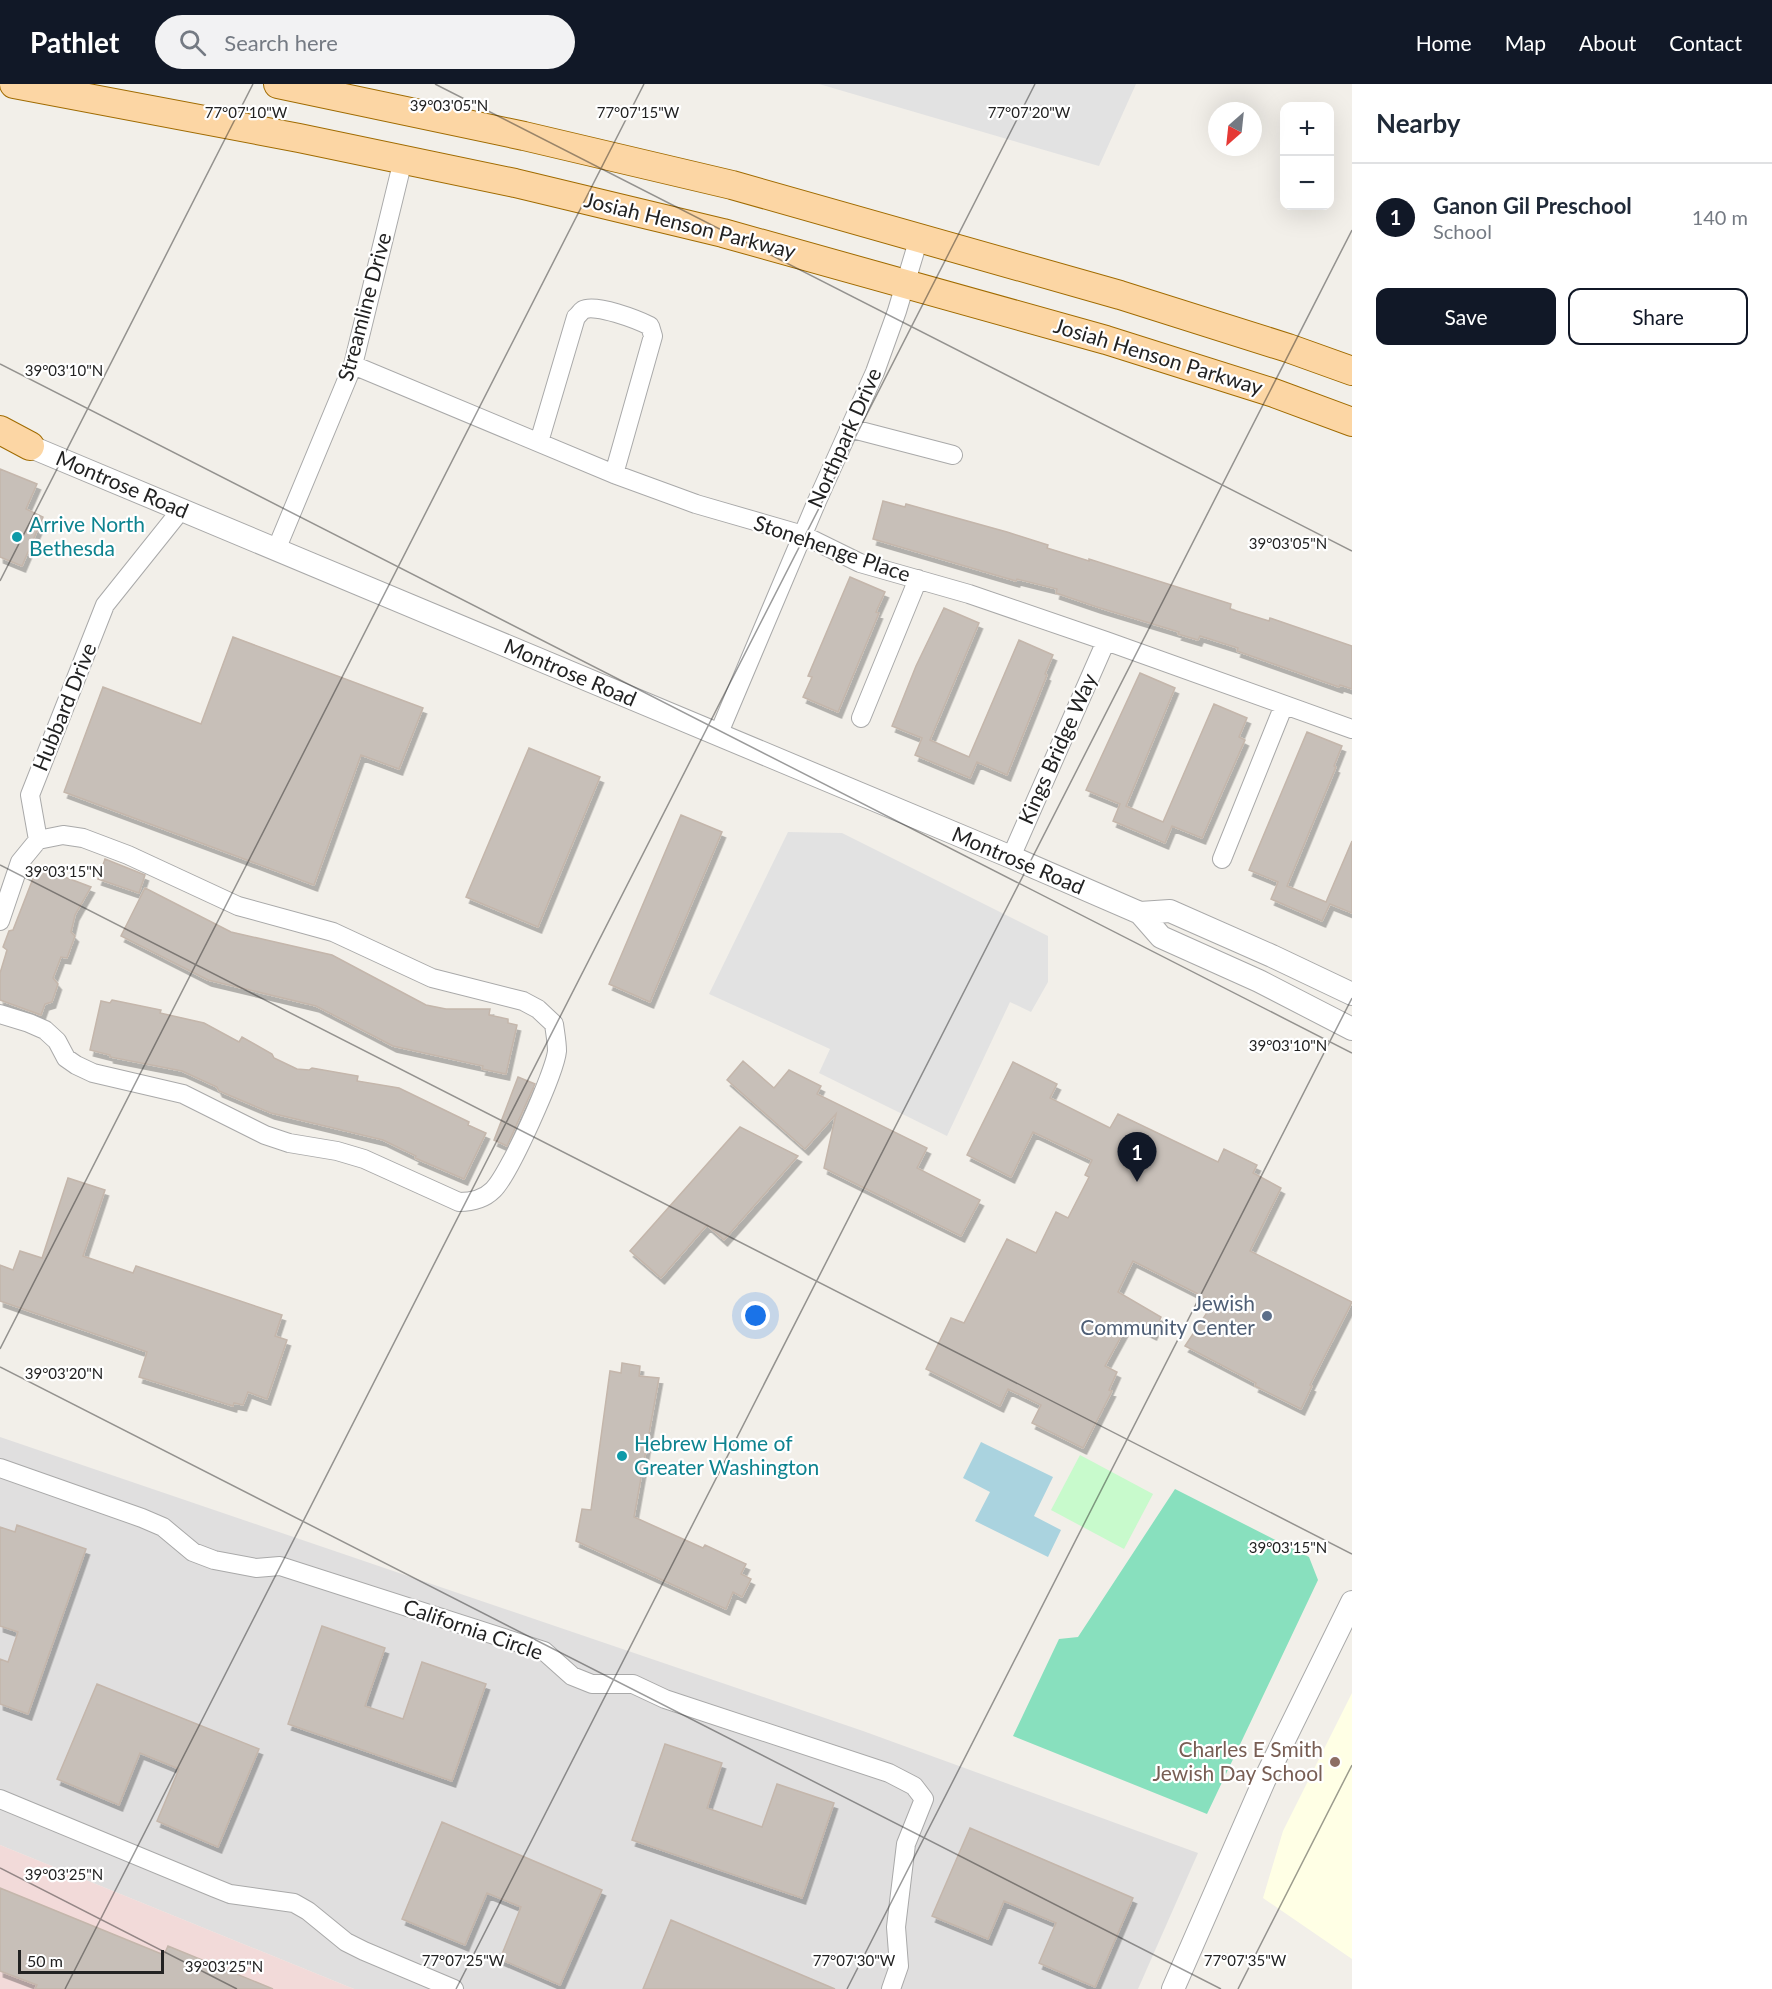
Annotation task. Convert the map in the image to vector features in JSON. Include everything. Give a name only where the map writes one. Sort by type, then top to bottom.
[{"type":"main road","points":[[0,92],[6,84]]},
{"type":"main road","name":"Josiah Henson Parkway","points":[[14,84],[515,183],[723,232],[1106,340],[1274,393],[1352,422]]},
{"type":"main road","points":[[278,84],[512,133],[709,179],[1119,295],[1288,348],[1352,371]]},
{"type":"main road","points":[[0,432],[30,446]]},
{"type":"street","name":"Streamline Drive","points":[[276,550],[353,365],[403,160]]},
{"type":"street","name":"Northpark Drive","points":[[718,735],[874,372],[906,283],[919,238]]},
{"type":"street","points":[[539,442],[576,317],[583,310],[591,308],[634,318],[650,326],[653,336],[614,474]]},
{"type":"street","name":"Stonehenge Place","points":[[353,365],[614,474],[696,504],[803,535],[860,563],[969,594],[1352,729]]},
{"type":"street","points":[[849,428],[953,455]]},
{"type":"street","name":"Montrose Road","points":[[30,446],[1011,857],[1140,914],[1161,937],[1259,981],[1352,1029]]},
{"type":"street","name":"Hubbard Drive","points":[[38,840],[30,795],[105,605],[181,510]]},
{"type":"street","points":[[861,718],[918,579]]},
{"type":"street","name":"Kings Bridge Way","points":[[1011,857],[1106,641]]},
{"type":"street","points":[[1222,859],[1284,705]]},
{"type":"street","points":[[0,921],[20,862],[38,840],[63,835],[83,838],[136,859],[238,906],[333,932],[432,978],[523,1002],[538,1009],[554,1023],[557,1052],[518,1150],[495,1189],[471,1202],[459,1202],[364,1159],[337,1151],[290,1143],[265,1135],[183,1094],[93,1073],[66,1058],[57,1041],[45,1030],[0,1014]]},
{"type":"street","name":"Montrose Road","points":[[1140,914],[1170,911],[1352,994]]},
{"type":"street","name":"California Circle","points":[[0,1468],[163,1527],[193,1552],[214,1560],[256,1568],[280,1566],[544,1651],[572,1676],[592,1684],[633,1684],[666,1700],[889,1773],[914,1786],[924,1799],[906,1844],[896,1927],[899,1966],[891,1989]]},
{"type":"street","points":[[1173,1989],[1264,1781],[1352,1602]]},
{"type":"street","points":[[0,1799],[230,1894],[294,1903],[308,1911],[346,1942],[364,1952],[454,1989]]},
{"type":"shaded area","points":[[819,84],[1136,84],[1099,166]]},
{"type":"shaded area","points":[[788,832],[842,833],[1048,936],[1048,982],[1031,1012],[1010,1002],[947,1136],[819,1073],[830,1049],[709,994]]},
{"type":"shaded area","points":[[0,1437],[863,1731],[1198,1853],[1138,1989],[354,1989],[0,1845]]},
{"type":"shaded area","name":"Charles E Smith Jewish Day School","points":[[1352,1693],[1352,1959],[1263,1898],[1283,1831]]},
{"type":"shaded area","points":[[0,1845],[354,1989],[0,1989]]},
{"type":"green space","points":[[1080,1455],[1153,1494],[1124,1549],[1051,1510]]},
{"type":"green space","points":[[1175,1489],[1309,1557],[1318,1580],[1207,1814],[1013,1736],[1059,1639],[1078,1637]]},
{"type":"water","points":[[981,1442],[1053,1477],[1034,1516],[1061,1530],[1048,1557],[975,1521],[990,1492],[963,1478]]},
{"type":"building","name":"Arrive North Bethesda","points":[[0,469],[37,484],[26,509],[43,517],[22,566],[0,557]]},
{"type":"building","points":[[883,501],[905,507],[906,504],[1007,532],[1048,545],[1047,548],[1231,604],[1230,609],[1269,621],[1270,618],[1352,646],[1352,689],[1340,685],[1339,687],[1237,651],[1238,648],[1200,636],[1198,640],[1097,607],[1056,593],[1057,589],[1017,579],[1016,581],[873,539]]},
{"type":"building","points":[[850,577],[885,592],[876,612],[879,613],[838,712],[803,697],[812,677],[808,676]]},
{"type":"building","points":[[944,608],[979,623],[930,740],[969,757],[1019,640],[1053,655],[1007,775],[977,762],[970,778],[915,755],[922,738],[892,726],[916,666]]},
{"type":"building","points":[[233,637],[423,708],[399,769],[361,755],[314,885],[64,792],[103,687],[201,724]]},
{"type":"building","points":[[1140,673],[1175,688],[1126,806],[1163,822],[1214,704],[1247,718],[1239,737],[1245,740],[1202,838],[1172,826],[1165,843],[1113,821],[1120,804],[1086,790]]},
{"type":"building","points":[[1307,732],[1342,746],[1334,766],[1336,767],[1287,886],[1326,902],[1352,841],[1352,913],[1330,904],[1322,921],[1271,899],[1278,882],[1249,870]]},
{"type":"building","points":[[529,748],[600,777],[538,927],[466,897]]},
{"type":"building","points":[[681,815],[722,832],[650,1002],[609,984]]},
{"type":"building","points":[[105,859],[145,875],[139,893],[98,879]]},
{"type":"building","points":[[41,868],[91,887],[75,915],[71,932],[75,936],[67,958],[61,957],[53,978],[58,984],[52,1002],[45,1004],[41,1015],[0,1000],[0,973],[7,950],[3,947],[9,931],[13,930],[34,876],[37,877]]},
{"type":"building","points":[[145,888],[231,932],[332,955],[426,1005],[446,1009],[490,1009],[489,1015],[508,1019],[508,1023],[517,1025],[506,1074],[482,1069],[483,1066],[393,1046],[316,1006],[208,980],[121,936]]},
{"type":"building","points":[[112,1000],[161,1010],[160,1013],[204,1023],[239,1042],[242,1037],[272,1054],[274,1058],[297,1069],[312,1068],[358,1076],[357,1081],[399,1088],[469,1122],[468,1125],[486,1133],[464,1179],[415,1158],[416,1156],[383,1140],[271,1113],[219,1091],[217,1087],[182,1071],[110,1057],[110,1055],[90,1050],[101,1001],[110,1003]]},
{"type":"building","points":[[743,1061],[774,1088],[789,1070],[821,1086],[817,1094],[927,1148],[917,1168],[980,1200],[961,1236],[824,1168],[836,1114],[805,1149],[727,1080]]},
{"type":"building","points":[[1013,1062],[1057,1084],[1050,1098],[1110,1128],[1118,1114],[1218,1162],[1224,1149],[1257,1165],[1253,1173],[1281,1188],[1250,1251],[1352,1302],[1310,1385],[1312,1386],[1301,1409],[1185,1346],[1214,1302],[1133,1261],[1118,1292],[1161,1317],[1153,1334],[1129,1322],[1105,1366],[1117,1372],[1109,1390],[1112,1391],[1083,1448],[1032,1423],[1041,1405],[1008,1389],[1000,1406],[926,1369],[951,1318],[964,1323],[1007,1239],[1036,1253],[1056,1212],[1068,1218],[1089,1177],[1085,1175],[1092,1160],[1033,1132],[1011,1177],[967,1155]]},
{"type":"building","points":[[518,1077],[535,1084],[507,1146],[494,1140]]},
{"type":"building","points":[[740,1127],[798,1156],[724,1240],[707,1225],[661,1278],[630,1251]]},
{"type":"building","points":[[68,1178],[105,1190],[83,1256],[133,1273],[136,1266],[282,1315],[275,1336],[287,1340],[267,1399],[248,1392],[243,1405],[234,1403],[233,1406],[139,1377],[147,1352],[0,1301],[0,1265],[13,1270],[20,1251],[42,1258]]},
{"type":"building","name":"Hebrew Home of Greater Washington","points":[[622,1363],[640,1366],[639,1376],[659,1378],[634,1517],[703,1548],[705,1545],[746,1564],[741,1574],[751,1579],[742,1597],[733,1592],[726,1609],[576,1541],[582,1509],[591,1510],[610,1371],[621,1373]]},
{"type":"building","points":[[17,1525],[86,1549],[28,1714],[0,1704],[0,1659],[8,1662],[18,1632],[0,1626],[0,1527],[15,1532]]},
{"type":"building","points":[[322,1626],[385,1648],[365,1706],[403,1719],[422,1662],[486,1684],[452,1781],[288,1724]]},
{"type":"building","points":[[97,1684],[259,1749],[218,1847],[157,1821],[179,1769],[140,1753],[119,1805],[57,1779]]},
{"type":"building","points":[[665,1744],[722,1763],[707,1808],[762,1827],[777,1784],[834,1803],[802,1898],[632,1840]]},
{"type":"building","points":[[442,1822],[602,1890],[560,1985],[500,1959],[521,1907],[487,1893],[465,1945],[402,1919]]},
{"type":"building","points":[[970,1828],[1133,1898],[1095,1987],[1039,1963],[1056,1923],[1004,1901],[988,1939],[932,1916]]},
{"type":"building","points":[[0,1888],[164,1955],[168,1946],[273,1989],[35,1989],[37,1985],[0,1971]]},
{"type":"building","points":[[671,1920],[835,1989],[643,1989]]},
{"type":"place","name":"Arrive North Bethesda","points":[[17,537]]},
{"type":"place","name":"Ganon Gil Preschool","points":[[1137,1182]]},
{"type":"place","name":"Jewish Community Center","points":[[1267,1316]]},
{"type":"place","name":"Hebrew Home of Greater Washington","points":[[622,1456]]},
{"type":"place","name":"Charles E Smith Jewish Day School","points":[[1335,1762]]}]
